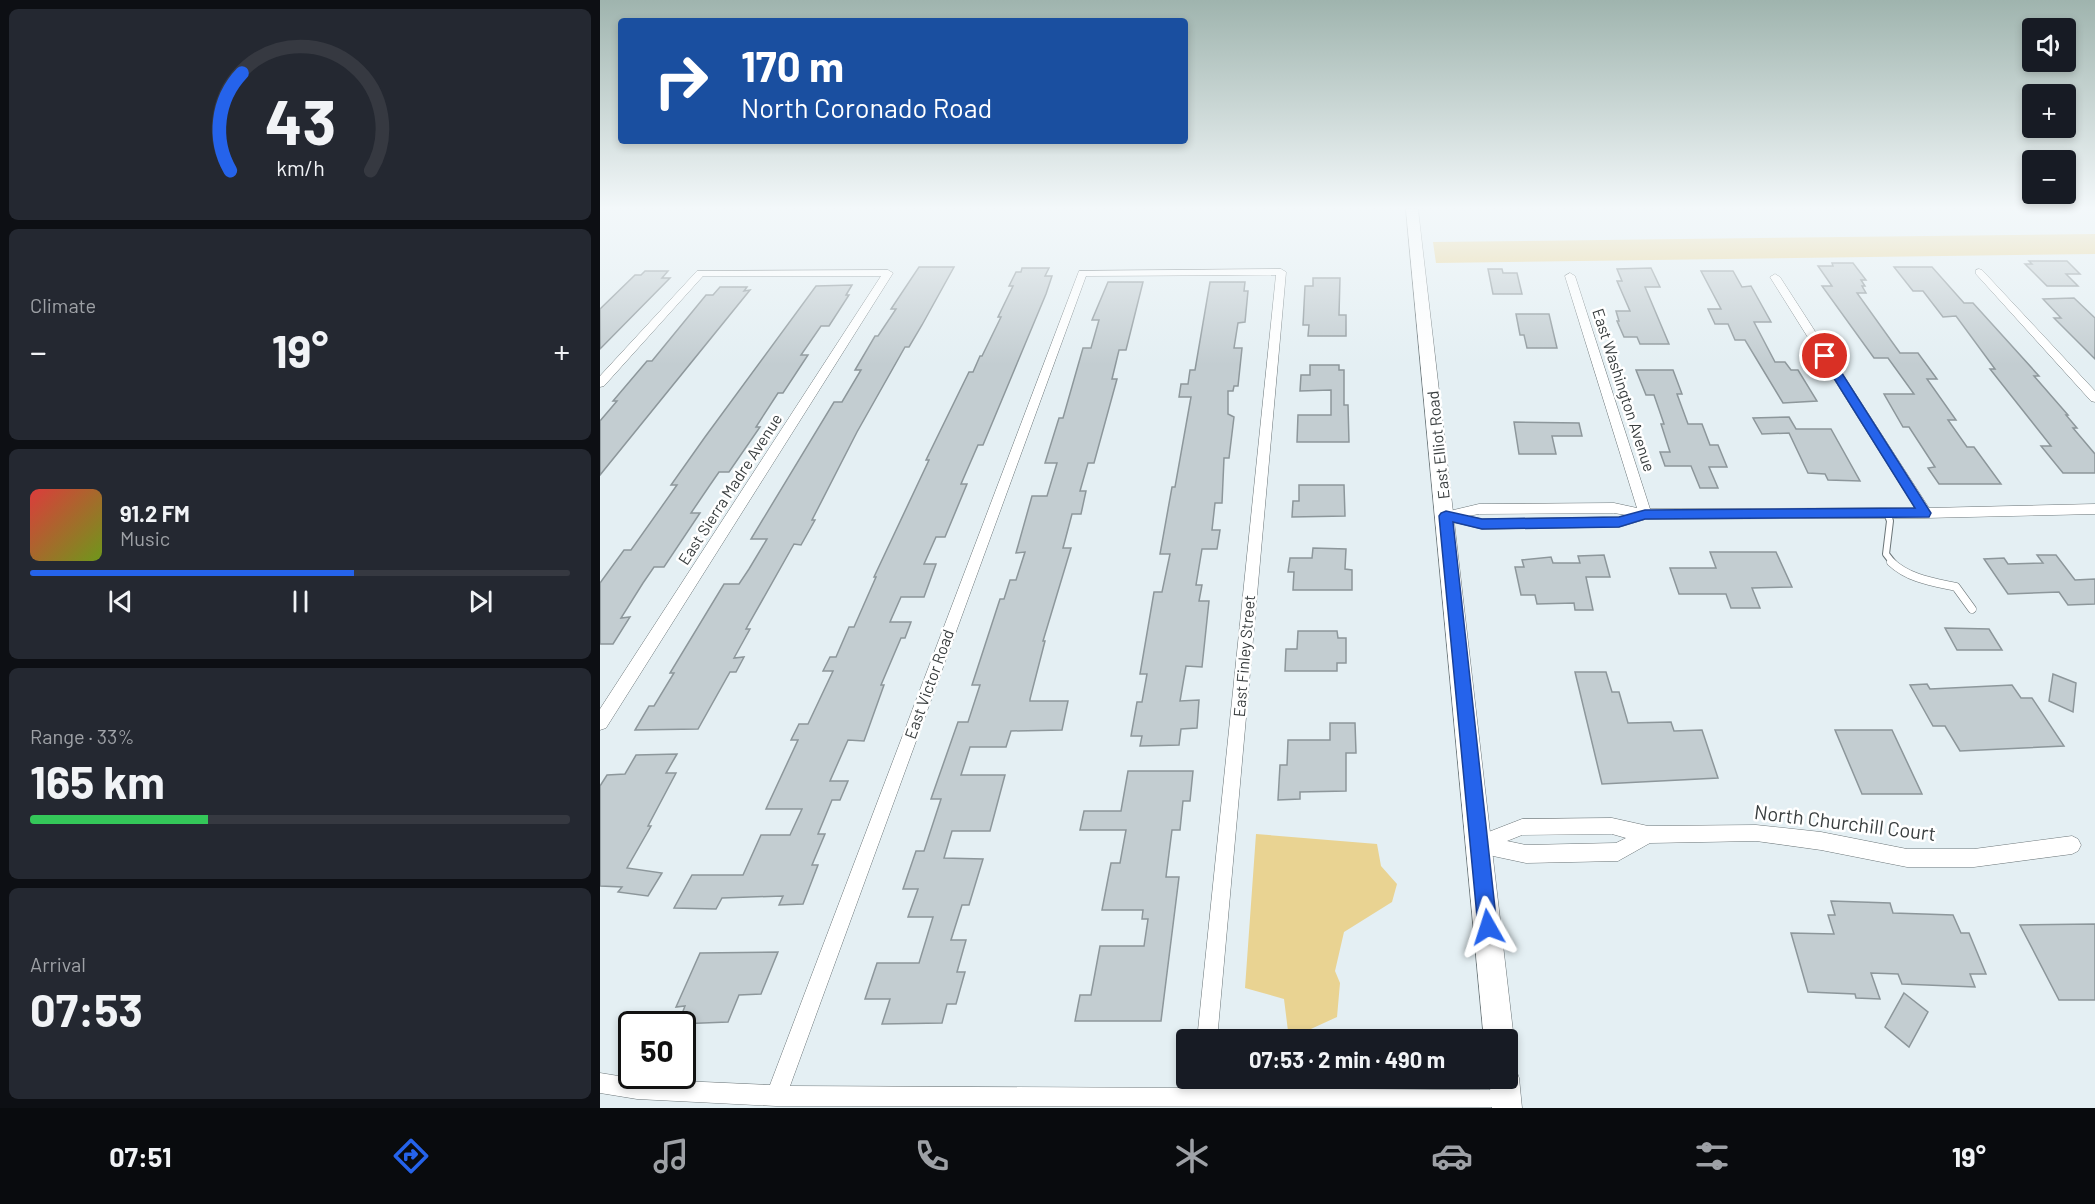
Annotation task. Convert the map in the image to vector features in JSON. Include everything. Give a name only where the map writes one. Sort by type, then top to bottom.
[{"type":"main road","name":"East Elliot Road","points":[[1418,261],[1498,1029]]},
{"type":"street","name":"East Finley Street","points":[[1082,273],[1281,272],[1208,1029]]},
{"type":"street","points":[[1979,272],[2095,398]]},
{"type":"street","name":"East Sierra Madre Avenue","points":[[600,383],[700,273],[888,273],[600,723]]},
{"type":"street","name":"East Victor Road","points":[[776,1096],[1082,273]]},
{"type":"street","name":"East Washington Avenue","points":[[1570,276],[1645,514]]},
{"type":"street","points":[[1775,277],[1925,513]]},
{"type":"street","points":[[1446,516],[1482,524],[1619,522],[1645,514],[1925,513],[2095,509]]},
{"type":"street","name":"North Churchill Court","points":[[1479,844],[1522,826],[1612,826],[1648,835],[1756,832],[1821,841],[1907,858],[1974,858],[2072,845]]},
{"type":"street","name":"North Churchill Court","points":[[1479,844],[1526,854],[1618,852],[1648,835]]},
{"type":"street","points":[[600,1083],[637,1089],[776,1096],[1202,1094],[1311,1100],[1505,1096]]},
{"type":"lane","points":[[1887,513],[1890,521],[1886,554],[1894,565],[1922,580],[1956,587],[1972,609]]},
{"type":"shaded area","points":[[1436,261],[1604,261],[1436,263]]},
{"type":"shaded area","points":[[1256,834],[1377,844],[1381,866],[1397,884],[1392,902],[1344,932],[1335,971],[1340,983],[1337,1017],[1311,1029],[1288,1029],[1284,999],[1245,988]]},
{"type":"building","points":[[2029,261],[2067,261],[2080,274],[2066,274],[2078,286],[2047,286],[2025,264],[2032,264]]},
{"type":"building","points":[[1832,263],[1853,263],[1866,280],[1861,280],[1866,293],[1857,293],[1900,353],[1918,353],[1937,379],[1927,379],[1956,420],[1948,420],[1967,447],[1974,447],[2001,484],[1939,484],[1928,468],[1935,467],[1909,427],[1903,427],[1884,394],[1914,394],[1888,358],[1874,358],[1822,286],[1832,286],[1818,266],[1833,266]]},
{"type":"building","points":[[919,267],[954,267],[922,325],[909,347],[905,347],[857,432],[801,545],[794,544],[746,629],[750,629],[734,658],[744,657],[736,672],[730,672],[698,729],[635,730],[649,706],[654,706],[674,673],[670,673],[724,584],[739,584],[749,569],[767,539],[751,539],[834,402],[842,402],[861,370],[855,370],[875,336],[878,336],[896,309],[891,309]]},
{"type":"building","points":[[1894,267],[1932,267],[1964,303],[1973,303],[2039,376],[2034,376],[2068,415],[2066,415],[2077,428],[2073,428],[2095,454],[2095,473],[2063,473],[2041,446],[2051,446],[1990,369],[1995,369],[1956,316],[1943,317],[1923,291],[1913,291]]},
{"type":"building","points":[[1022,268],[1049,268],[1045,276],[1052,276],[1046,294],[983,445],[978,445],[961,484],[967,484],[945,537],[936,537],[924,564],[936,564],[924,597],[901,597],[890,622],[911,622],[905,638],[901,638],[881,685],[884,685],[864,741],[848,740],[830,781],[848,781],[840,800],[832,800],[818,834],[825,834],[812,865],[818,865],[803,904],[779,905],[783,896],[722,898],[716,909],[674,908],[692,875],[743,875],[761,835],[790,835],[802,809],[766,809],[798,740],[791,740],[799,724],[808,724],[833,671],[823,671],[830,657],[836,657],[849,627],[854,627],[876,577],[874,577],[929,460],[926,460],[969,372],[973,372],[1001,317],[998,317],[1013,286],[1009,286],[1016,272],[1021,272]]},
{"type":"building","points":[[1651,268],[1660,287],[1645,287],[1669,344],[1640,344],[1637,337],[1624,337],[1617,321],[1619,321],[1616,311],[1630,311],[1617,281],[1622,281],[1617,269]]},
{"type":"building","points":[[1488,269],[1502,269],[1503,273],[1517,273],[1522,294],[1493,294]]},
{"type":"building","points":[[645,271],[668,271],[662,278],[670,278],[600,349],[600,309],[635,275],[641,275]]},
{"type":"building","points":[[1701,271],[1733,271],[1742,287],[1751,286],[1771,322],[1754,322],[1775,362],[1785,362],[1791,370],[1798,370],[1817,401],[1783,403],[1745,340],[1735,340],[1728,324],[1715,324],[1708,309],[1721,309]]},
{"type":"building","points":[[1313,278],[1340,278],[1339,315],[1346,315],[1346,336],[1308,336],[1309,325],[1303,325],[1305,286],[1313,286]]},
{"type":"building","points":[[1108,282],[1143,282],[1126,350],[1119,350],[1112,379],[1117,379],[1094,463],[1088,463],[1080,491],[1086,491],[1081,514],[1072,514],[1063,548],[1071,548],[1043,641],[1045,641],[1030,699],[1030,701],[1068,701],[1062,730],[1011,731],[1006,747],[970,747],[961,775],[1005,775],[990,831],[952,831],[944,858],[983,859],[969,905],[962,905],[951,940],[966,940],[957,972],[965,972],[956,1004],[947,1004],[942,1023],[882,1024],[890,999],[865,999],[877,963],[919,963],[933,917],[908,917],[918,889],[903,889],[916,851],[924,851],[941,799],[931,799],[958,722],[968,722],[980,685],[972,685],[1000,599],[1004,599],[1010,580],[1016,580],[1025,552],[1016,553],[1032,496],[1047,496],[1057,463],[1045,463],[1059,418],[1063,418],[1083,348],[1091,348],[1099,320],[1092,320]]},
{"type":"building","points":[[1210,282],[1245,282],[1244,291],[1248,291],[1245,322],[1238,323],[1234,348],[1242,348],[1238,386],[1234,386],[1233,391],[1228,391],[1228,414],[1234,417],[1229,458],[1224,458],[1222,503],[1215,503],[1212,530],[1220,530],[1217,549],[1202,549],[1196,585],[1202,585],[1199,601],[1209,601],[1202,667],[1186,666],[1180,701],[1199,700],[1197,728],[1181,729],[1179,745],[1140,746],[1142,736],[1131,736],[1137,702],[1142,702],[1147,674],[1140,674],[1154,592],[1162,592],[1170,554],[1160,554],[1191,397],[1179,397],[1181,384],[1188,384],[1190,370],[1195,370]]},
{"type":"building","points":[[852,285],[846,295],[849,295],[829,326],[821,326],[801,355],[808,355],[783,393],[778,393],[756,427],[760,427],[729,472],[719,472],[691,513],[700,513],[664,567],[654,567],[643,583],[621,618],[630,617],[613,644],[600,644],[600,583],[624,550],[631,550],[677,485],[671,485],[816,286]]},
{"type":"building","points":[[720,287],[747,287],[744,291],[750,290],[600,475],[600,421],[617,401],[613,401],[647,361],[652,361],[706,295],[713,295]]},
{"type":"building","points":[[2074,298],[2095,318],[2095,359],[2054,318],[2061,318],[2043,299]]},
{"type":"building","points":[[1516,314],[1549,314],[1557,348],[1527,348],[1524,335],[1520,335]]},
{"type":"building","points":[[1310,365],[1339,365],[1339,370],[1344,370],[1344,405],[1348,405],[1349,442],[1297,442],[1298,415],[1331,415],[1331,390],[1300,391],[1301,375],[1310,375]]},
{"type":"building","points":[[1636,370],[1673,370],[1682,394],[1677,394],[1688,424],[1702,424],[1710,445],[1718,445],[1727,467],[1709,467],[1718,488],[1700,488],[1691,466],[1665,466],[1660,452],[1670,452],[1661,424],[1664,424],[1654,395],[1646,395]]},
{"type":"building","points":[[1789,417],[1796,429],[1831,429],[1860,481],[1828,480],[1825,474],[1808,473],[1789,433],[1762,434],[1753,418]]},
{"type":"building","points":[[1514,422],[1579,423],[1582,436],[1552,436],[1556,454],[1519,454]]},
{"type":"building","points":[[1299,485],[1344,485],[1345,516],[1292,517],[1293,501],[1299,501]]},
{"type":"building","points":[[1313,548],[1346,549],[1345,569],[1352,570],[1352,590],[1293,590],[1294,572],[1288,572],[1290,558],[1312,558]]},
{"type":"building","points":[[1710,552],[1776,552],[1792,587],[1752,588],[1760,608],[1731,608],[1726,594],[1679,594],[1670,568],[1716,568]]},
{"type":"building","points":[[1604,555],[1610,577],[1586,577],[1593,610],[1575,610],[1574,603],[1537,604],[1535,595],[1521,595],[1515,567],[1524,567],[1522,560],[1551,557],[1553,563],[1580,563],[1578,556]]},
{"type":"building","points":[[2037,555],[2056,555],[2075,580],[2095,579],[2095,604],[2068,605],[2059,592],[2008,594],[1984,559],[2004,558],[2008,564],[2043,563]]},
{"type":"building","points":[[1945,628],[1989,629],[2002,650],[1957,650]]},
{"type":"building","points":[[1298,631],[1337,631],[1338,638],[1346,638],[1346,663],[1337,663],[1337,671],[1285,671],[1286,649],[1297,649]]},
{"type":"building","points":[[1575,672],[1606,672],[1612,692],[1619,692],[1628,723],[1671,722],[1674,731],[1702,730],[1718,778],[1602,784]]},
{"type":"building","points":[[2053,674],[2076,683],[2073,712],[2049,701]]},
{"type":"building","points":[[1927,684],[1930,689],[2012,685],[2021,698],[2032,698],[2064,746],[1960,751],[1945,726],[1933,726],[1910,685]]},
{"type":"building","points":[[1330,723],[1355,723],[1356,753],[1346,753],[1346,791],[1300,792],[1300,799],[1278,800],[1280,765],[1287,765],[1288,740],[1330,740]]},
{"type":"building","points":[[1835,730],[1892,730],[1922,794],[1862,794]]},
{"type":"building","points":[[677,754],[666,773],[676,773],[648,826],[651,826],[627,868],[662,873],[648,896],[618,892],[622,887],[600,886],[600,786],[607,775],[625,774],[636,755]]},
{"type":"building","points":[[1128,771],[1193,771],[1190,801],[1183,801],[1180,830],[1172,830],[1166,877],[1179,877],[1161,1021],[1075,1021],[1080,995],[1091,995],[1100,946],[1144,946],[1148,919],[1142,919],[1143,910],[1102,910],[1111,863],[1120,863],[1126,830],[1080,830],[1084,811],[1121,811]]},
{"type":"building","points":[[1831,901],[1890,903],[1893,913],[1953,915],[1961,933],[1969,933],[1986,974],[1970,974],[1975,987],[1902,984],[1898,974],[1871,973],[1880,999],[1856,998],[1855,994],[1808,992],[1791,933],[1834,934],[1828,915],[1835,915]]},
{"type":"building","points":[[2095,924],[2095,1000],[2059,1000],[2020,925]]},
{"type":"building","points":[[778,952],[761,994],[739,995],[728,1022],[696,1023],[696,1011],[683,1011],[685,1006],[676,1007],[700,953]]},
{"type":"building","points":[[1904,993],[1928,1012],[1909,1047],[1885,1027]]},
{"type":"route","points":[[1488,927],[1446,516],[1482,524],[1619,522],[1645,514],[1925,513],[1825,356]]}]
